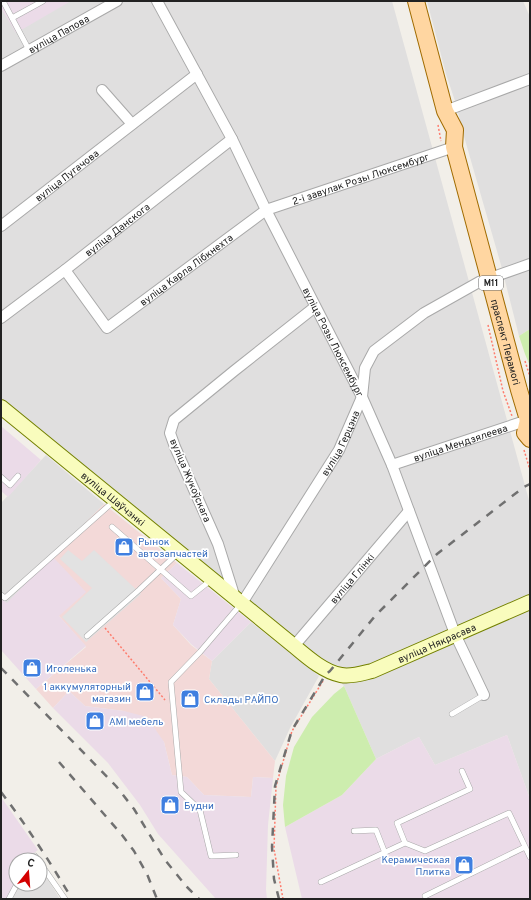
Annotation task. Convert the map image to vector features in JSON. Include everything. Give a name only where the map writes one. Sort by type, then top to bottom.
[{"type":"main road","name":"праспект Перамогі","points":[[416,1],[445,111],[455,130],[454,147],[529,421],[525,433],[527,444]]},
{"type":"main road","name":"вуліца Шаўчэнкі","points":[[1,407],[239,600],[308,658],[330,671],[342,675]]},
{"type":"main road","name":"вуліца Някрасава","points":[[342,675],[356,675],[372,671],[530,602]]},
{"type":"street","name":"вуліца Папова","points":[[1,66],[116,1]]},
{"type":"street","name":"вуліца Розы Люксембург","points":[[156,1],[232,139],[266,210],[362,397],[392,465],[455,634],[484,695]]},
{"type":"street","name":"вуліца Пугачова","points":[[1,226],[197,74]]},
{"type":"street","points":[[445,111],[530,79]]},
{"type":"street","points":[[102,90],[132,124]]},
{"type":"street","name":"вуліца Данскога","points":[[1,318],[65,270],[232,139]]},
{"type":"street","name":"2-і завулак Розы Люксембург","points":[[266,210],[454,147]]},
{"type":"street","name":"вуліца Карла Лібкнехта","points":[[65,270],[107,328],[266,210]]},
{"type":"street","name":"вуліца Герцэна","points":[[239,600],[339,450],[362,397],[365,368],[374,351],[424,313],[479,282],[530,264]]},
{"type":"street","name":"вуліца Жукоўскага","points":[[239,600],[218,544],[170,433],[174,420],[315,307]]},
{"type":"street","name":"вуліца Мендзялеева","points":[[392,465],[529,421]]},
{"type":"street","name":"вуліца Глінкі","points":[[294,646],[409,511]]},
{"type":"lane","points":[[4,1],[29,50]]},
{"type":"lane","points":[[12,18],[43,1]]},
{"type":"lane","points":[[1,477],[10,485],[18,476]]},
{"type":"lane","points":[[1,595],[5,598],[115,500]]},
{"type":"lane","points":[[112,527],[191,596],[212,579]]},
{"type":"lane","points":[[87,636],[179,552]]},
{"type":"lane","points":[[236,855],[211,856],[200,810],[181,792],[171,682],[200,652],[239,600]]},
{"type":"lane","points":[[452,714],[484,695]]},
{"type":"lane","points":[[462,771],[470,789],[397,823],[405,843],[425,851],[509,812],[530,857]]},
{"type":"lane","points":[[354,831],[376,830],[385,853]]},
{"type":"lane","points":[[321,882],[405,843]]},
{"type":"lane","points":[[425,896],[525,847]]},
{"type":"lane","points":[[48,875],[64,899]]},
{"type":"path","points":[[527,444],[530,470]]},
{"type":"path","points":[[101,623],[173,709]]},
{"type":"path","points":[[283,899],[274,848],[276,786],[292,731],[324,681]]},
{"type":"shaded area","points":[[1,1],[392,1],[530,504],[530,799],[507,735],[435,765],[419,737],[376,759],[344,686],[320,658],[1,399]]},
{"type":"shaded area","points":[[1,1],[71,1],[16,33],[1,8]]},
{"type":"shaded area","points":[[427,1],[523,1],[530,17],[530,329],[519,336],[501,265],[461,126],[457,107],[446,74]]},
{"type":"shaded area","points":[[1,426],[41,460],[8,497],[1,491]]},
{"type":"shaded area","points":[[46,455],[104,504],[7,604],[1,599],[1,503]]},
{"type":"shaded area","points":[[104,504],[177,563],[161,578],[181,599],[173,625],[191,645],[212,661],[209,679],[275,761],[273,778],[253,777],[251,797],[204,795],[187,777],[172,775],[164,742],[124,711],[85,706],[69,691],[53,708],[36,689],[86,647],[59,616],[52,556]]},
{"type":"shaded area","points":[[68,550],[82,561],[94,550],[141,594],[86,642],[62,617],[92,588],[60,559]]},
{"type":"shaded area","points":[[52,556],[86,592],[59,616],[86,646],[36,689],[1,650],[1,599],[7,603]]},
{"type":"shaded area","points":[[177,563],[251,622],[212,661],[191,644],[173,625],[181,599],[161,578]]},
{"type":"shaded area","points":[[251,622],[319,676],[290,728],[275,761],[209,679],[212,661]]},
{"type":"shaded area","points":[[69,691],[85,706],[124,711],[147,717],[164,742],[172,775],[187,777],[204,795],[251,797],[253,777],[273,778],[268,825],[267,899],[216,899],[158,834],[140,805],[108,763],[53,708]]},
{"type":"shaded area","points":[[507,735],[530,799],[530,899],[302,899],[285,827],[342,795],[376,759],[419,737],[435,765]]},
{"type":"shaded area","points":[[1,797],[38,850],[35,852],[8,852],[8,892],[10,892],[6,899],[1,899]]},
{"type":"shaded area","points":[[48,880],[60,899],[12,899],[15,892],[48,892]]},
{"type":"green space","points":[[530,329],[530,366],[519,336]]},
{"type":"green space","points":[[344,686],[376,759],[342,795],[285,827],[283,805],[286,776],[294,747],[312,717],[334,694]]},
{"type":"railway","points":[[279,899],[274,879],[272,847],[275,786],[292,730],[326,674],[375,616],[437,554],[524,487],[530,484]]},
{"type":"railway","points":[[1,668],[116,786],[134,809],[165,860],[199,899]]},
{"type":"railway","points":[[59,762],[134,851],[147,874],[157,899]]},
{"type":"railway","points":[[1,792],[38,844],[72,899]]},
{"type":"place","name":"Рынок автозапчастей","points":[[124,547]]},
{"type":"place","name":"Иголенька","points":[[32,668]]},
{"type":"place","name":"1 аккумуляторный магазин","points":[[145,692]]},
{"type":"place","name":"Склады РАЙПО","points":[[190,699]]},
{"type":"place","name":"AMI мебель","points":[[95,721]]},
{"type":"place","name":"Будни","points":[[170,805]]},
{"type":"place","name":"Керамическая Плитка","points":[[464,865]]}]
